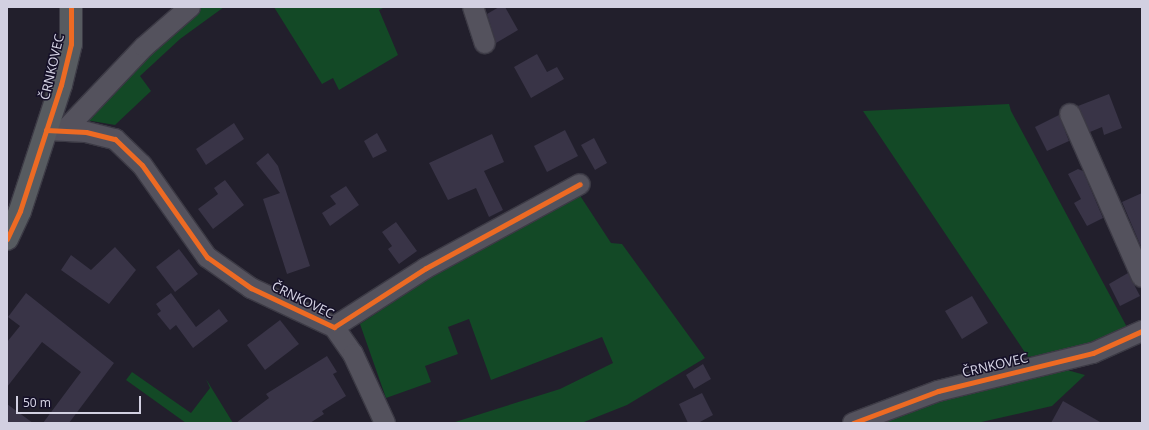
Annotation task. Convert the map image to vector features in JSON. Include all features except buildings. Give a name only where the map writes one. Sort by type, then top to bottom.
[{"type":"main road","name":"ČRNKOVEC","points":[[7,239],[56,130],[71,44],[71,7]]},
{"type":"street","points":[[56,130],[144,47],[190,7]]},
{"type":"street","points":[[473,7],[485,43]]},
{"type":"street","points":[[1070,114],[1142,278]]},
{"type":"street","name":"ČRNKOVEC","points":[[56,130],[103,135],[124,145],[208,257],[251,288],[334,327],[353,354],[385,423]]},
{"type":"street","name":"ČRNKOVEC","points":[[334,327],[426,268],[580,184]]},
{"type":"street","name":"ČRNKOVEC","points":[[852,423],[938,391],[1093,353],[1142,330]]},
{"type":"green space","points":[[199,7],[224,7],[180,39],[140,76],[151,91],[115,125],[86,120]]},
{"type":"green space","points":[[274,7],[385,7],[379,10],[398,55],[339,90],[333,78],[322,84]]},
{"type":"green space","points":[[1009,104],[1011,111],[1128,329],[1068,350],[1028,357],[863,111]]},
{"type":"green space","points":[[579,194],[611,243],[622,244],[705,358],[627,405],[584,422],[452,423],[560,389],[613,363],[602,337],[491,380],[469,319],[448,327],[458,354],[425,366],[431,382],[386,398],[360,324],[445,268]]},
{"type":"green space","points":[[1067,370],[1085,375],[1052,406],[977,423],[867,423],[915,405]]},
{"type":"green space","points":[[132,372],[191,413],[210,388],[206,379],[233,423],[186,423],[126,380]]},
{"type":"cycle path","points":[[7,239],[20,211],[61,85],[71,44],[71,7]]},
{"type":"cycle path","points":[[46,130],[86,132],[115,139],[142,165],[207,257],[251,288],[334,327],[426,268],[580,184]]},
{"type":"cycle path","points":[[853,423],[938,391],[1093,353],[1142,331]]}]
